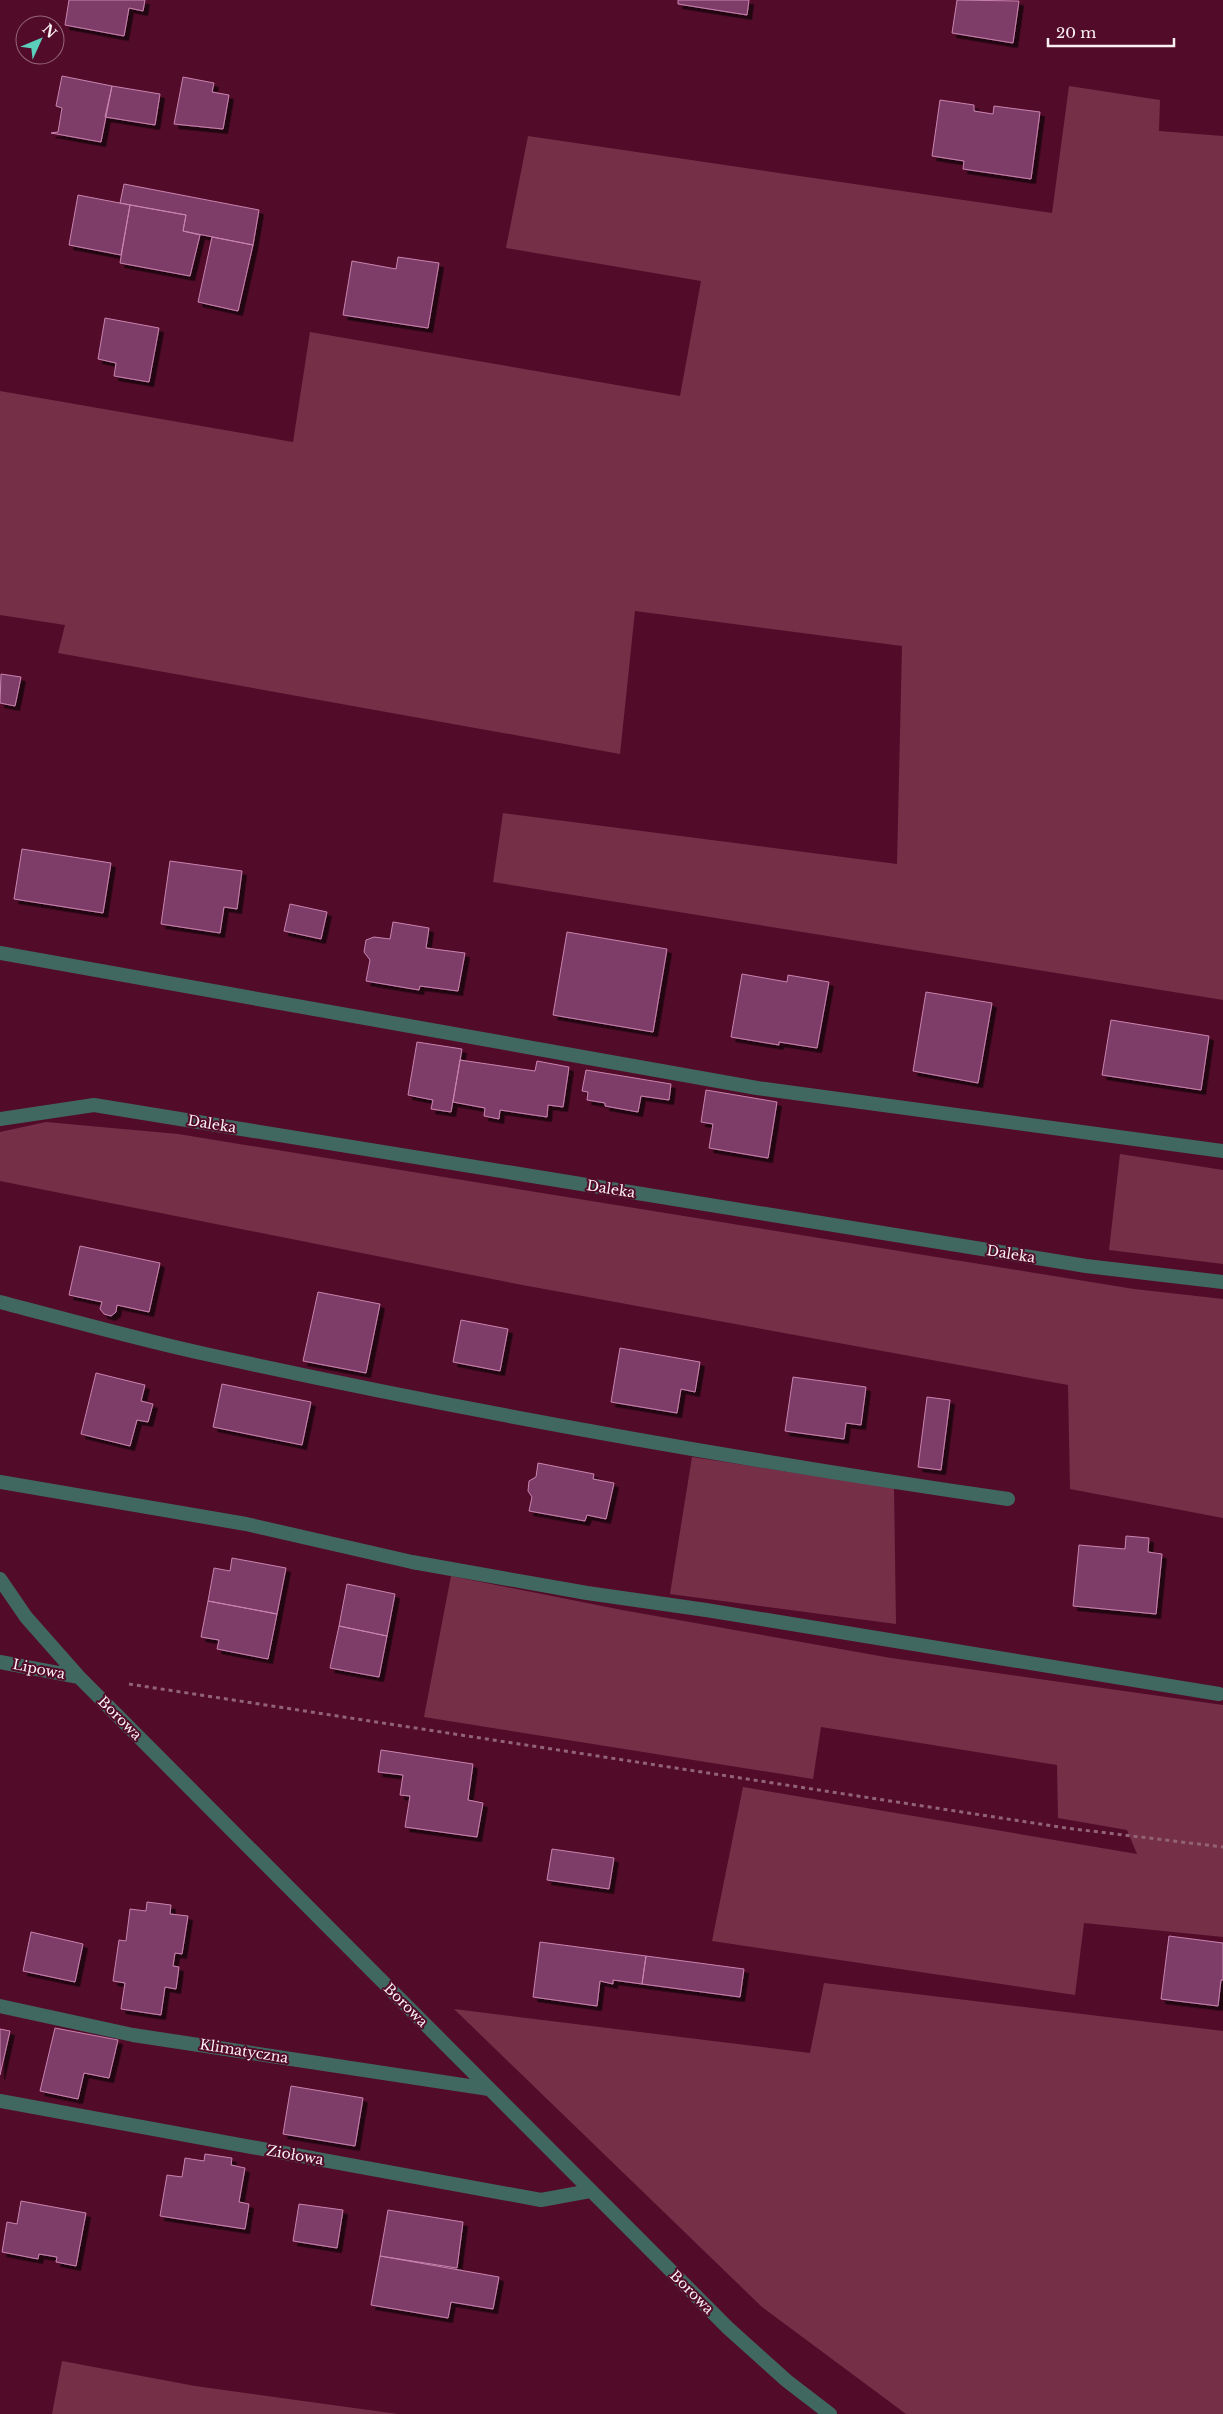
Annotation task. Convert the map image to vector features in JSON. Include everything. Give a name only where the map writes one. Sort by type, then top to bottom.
[{"type":"street","points":[[0,953],[757,1088],[1223,1151]]},
{"type":"street","name":"Daleka","points":[[0,1119],[94,1106],[1057,1262],[1223,1282]]},
{"type":"street","points":[[0,1302],[208,1355],[640,1442],[1008,1499]]},
{"type":"street","points":[[0,1482],[246,1524],[412,1562],[548,1586],[1220,1694]]},
{"type":"street","name":"Borowa","points":[[0,1579],[26,1617],[79,1677],[728,2328],[787,2381],[830,2414]]},
{"type":"street","name":"Lipowa","points":[[0,1662],[79,1677]]},
{"type":"street","name":"Klimatyczna","points":[[0,2006],[133,2035],[489,2089]]},
{"type":"street","name":"Ziołowa","points":[[0,2101],[541,2200],[590,2191]]},
{"type":"path","points":[[128,1684],[1066,1828],[1223,1847]]},
{"type":"shaded area","points":[[1069,86],[1160,100],[1159,131],[1223,136],[1223,1000],[493,882],[503,813],[897,864],[902,646],[635,611],[620,754],[58,653],[65,625],[0,615],[0,391],[293,442],[310,332],[680,396],[701,281],[506,248],[528,136],[1052,213]]},
{"type":"shaded area","points":[[46,1122],[178,1134],[1134,1289],[1223,1299],[1223,1518],[1070,1489],[1068,1385],[517,1284],[0,1181],[0,1132]]},
{"type":"shaded area","points":[[1120,1154],[1223,1170],[1223,1264],[1109,1250]]},
{"type":"shaded area","points":[[692,1457],[894,1488],[896,1624],[670,1594]]},
{"type":"shaded area","points":[[451,1576],[622,1610],[891,1658],[1223,1705],[1223,1937],[1084,1923],[1075,1995],[712,1941],[743,1787],[1137,1854],[1127,1830],[1058,1818],[1057,1765],[821,1727],[813,1779],[424,1717]]},
{"type":"shaded area","points":[[824,1983],[1223,2031],[1223,2414],[906,2414],[762,2307],[454,2009],[810,2053]]},
{"type":"shaded area","points":[[62,2361],[195,2386],[398,2414],[52,2414]]},
{"type":"building","points":[[69,0],[145,0],[143,11],[129,8],[124,36],[65,25]]},
{"type":"building","points":[[678,0],[749,0],[747,15],[678,4]]},
{"type":"building","points":[[957,0],[1019,1],[1013,43],[952,33]]},
{"type":"building","points":[[62,76],[112,86],[101,142],[51,133],[58,132],[62,108],[56,106]]},
{"type":"building","points":[[183,77],[214,83],[212,92],[229,95],[223,129],[174,124]]},
{"type":"building","points":[[112,86],[160,94],[155,125],[105,117]]},
{"type":"building","points":[[940,100],[974,105],[974,111],[993,114],[994,106],[1040,112],[1031,179],[963,169],[964,161],[932,156]]},
{"type":"building","points":[[124,184],[259,210],[253,245],[183,231],[186,215],[120,203]]},
{"type":"building","points":[[78,195],[130,205],[121,255],[69,245]]},
{"type":"building","points":[[130,205],[186,215],[183,231],[200,235],[190,276],[120,263]]},
{"type":"building","points":[[212,237],[253,245],[238,311],[198,302]]},
{"type":"building","points":[[398,257],[439,263],[428,328],[343,315],[352,261],[396,269]]},
{"type":"building","points":[[105,318],[159,328],[149,382],[114,376],[116,363],[98,359]]},
{"type":"building","points":[[1,674],[21,677],[15,706],[0,703]]},
{"type":"building","points":[[22,849],[111,863],[103,913],[14,899]]},
{"type":"building","points":[[170,861],[242,871],[237,909],[224,907],[220,933],[161,924]]},
{"type":"building","points":[[290,904],[327,912],[321,939],[284,931]]},
{"type":"building","points":[[393,922],[429,928],[426,948],[465,953],[458,991],[420,986],[419,990],[366,981],[370,960],[364,952],[366,940],[374,937],[390,939]]},
{"type":"building","points":[[567,932],[667,949],[653,1032],[553,1015]]},
{"type":"building","points":[[742,974],[787,982],[788,975],[829,982],[817,1048],[779,1042],[779,1045],[731,1037]]},
{"type":"building","points":[[926,992],[992,1003],[978,1083],[913,1071]]},
{"type":"building","points":[[1111,1020],[1209,1036],[1201,1090],[1102,1075]]},
{"type":"building","points":[[417,1042],[462,1049],[451,1112],[431,1109],[433,1100],[408,1095]]},
{"type":"building","points":[[460,1060],[535,1071],[537,1061],[569,1067],[563,1107],[548,1105],[547,1117],[500,1110],[499,1119],[484,1116],[485,1108],[453,1102]]},
{"type":"building","points":[[586,1070],[671,1084],[669,1100],[641,1096],[638,1112],[605,1106],[605,1103],[587,1100],[588,1092],[582,1091]]},
{"type":"building","points":[[706,1090],[777,1102],[768,1158],[709,1148],[713,1124],[701,1122]]},
{"type":"building","points":[[80,1246],[160,1263],[149,1312],[117,1305],[116,1312],[111,1316],[104,1314],[100,1309],[102,1302],[69,1295]]},
{"type":"building","points":[[318,1292],[380,1304],[366,1373],[303,1361]]},
{"type":"building","points":[[461,1320],[508,1329],[500,1371],[453,1362]]},
{"type":"building","points":[[620,1348],[700,1362],[695,1392],[681,1389],[677,1413],[611,1402]]},
{"type":"building","points":[[96,1373],[145,1385],[141,1401],[153,1404],[148,1422],[137,1420],[130,1446],[81,1434]]},
{"type":"building","points":[[793,1377],[866,1387],[861,1425],[846,1423],[844,1439],[785,1431]]},
{"type":"building","points":[[222,1384],[311,1402],[302,1445],[213,1427]]},
{"type":"building","points":[[927,1397],[950,1400],[941,1470],[918,1467]]},
{"type":"building","points":[[538,1463],[594,1474],[593,1479],[614,1483],[606,1519],[587,1515],[585,1521],[529,1511],[532,1497],[528,1491],[529,1481],[536,1477]]},
{"type":"building","points":[[1126,1536],[1149,1538],[1148,1552],[1162,1554],[1156,1614],[1073,1606],[1079,1545],[1125,1549]]},
{"type":"building","points":[[232,1558],[286,1568],[277,1614],[208,1601],[214,1568],[230,1571]]},
{"type":"building","points":[[347,1584],[395,1594],[387,1636],[339,1626]]},
{"type":"building","points":[[208,1601],[277,1614],[268,1659],[217,1649],[219,1640],[201,1637]]},
{"type":"building","points":[[339,1626],[387,1636],[379,1677],[330,1668]]},
{"type":"building","points":[[381,1750],[473,1764],[468,1800],[483,1803],[477,1837],[405,1827],[410,1796],[400,1795],[403,1775],[378,1772]]},
{"type":"building","points":[[552,1849],[614,1858],[609,1889],[547,1880]]},
{"type":"building","points":[[147,1902],[171,1905],[170,1914],[188,1916],[182,1954],[175,1953],[173,1966],[179,1967],[176,1989],[165,1987],[161,2015],[121,2009],[125,1983],[113,1981],[119,1940],[126,1941],[130,1909],[146,1911]]},
{"type":"building","points":[[31,1932],[83,1944],[75,1982],[23,1971]]},
{"type":"building","points":[[1169,1936],[1223,1943],[1223,1980],[1221,1980],[1218,2006],[1161,1999]]},
{"type":"building","points":[[540,1942],[646,1956],[642,1984],[613,1980],[613,1984],[600,1981],[597,2006],[533,1997]]},
{"type":"building","points":[[646,1956],[744,1969],[740,1997],[642,1984]]},
{"type":"building","points":[[55,2028],[118,2040],[109,2078],[84,2073],[78,2099],[40,2091]]},
{"type":"building","points":[[0,2029],[10,2031],[0,2075]]},
{"type":"building","points":[[291,2086],[363,2098],[355,2146],[283,2134]]},
{"type":"building","points":[[205,2154],[232,2158],[231,2165],[245,2168],[239,2202],[249,2204],[245,2229],[160,2216],[167,2175],[182,2177],[185,2158],[204,2161]]},
{"type":"building","points":[[21,2201],[86,2213],[76,2266],[56,2262],[57,2257],[39,2254],[38,2259],[2,2252],[7,2222],[17,2224]]},
{"type":"building","points":[[299,2204],[343,2210],[337,2248],[293,2241]]},
{"type":"building","points":[[388,2210],[463,2222],[457,2268],[380,2256]]},
{"type":"building","points":[[380,2256],[499,2277],[493,2309],[451,2302],[448,2318],[371,2305]]}]
